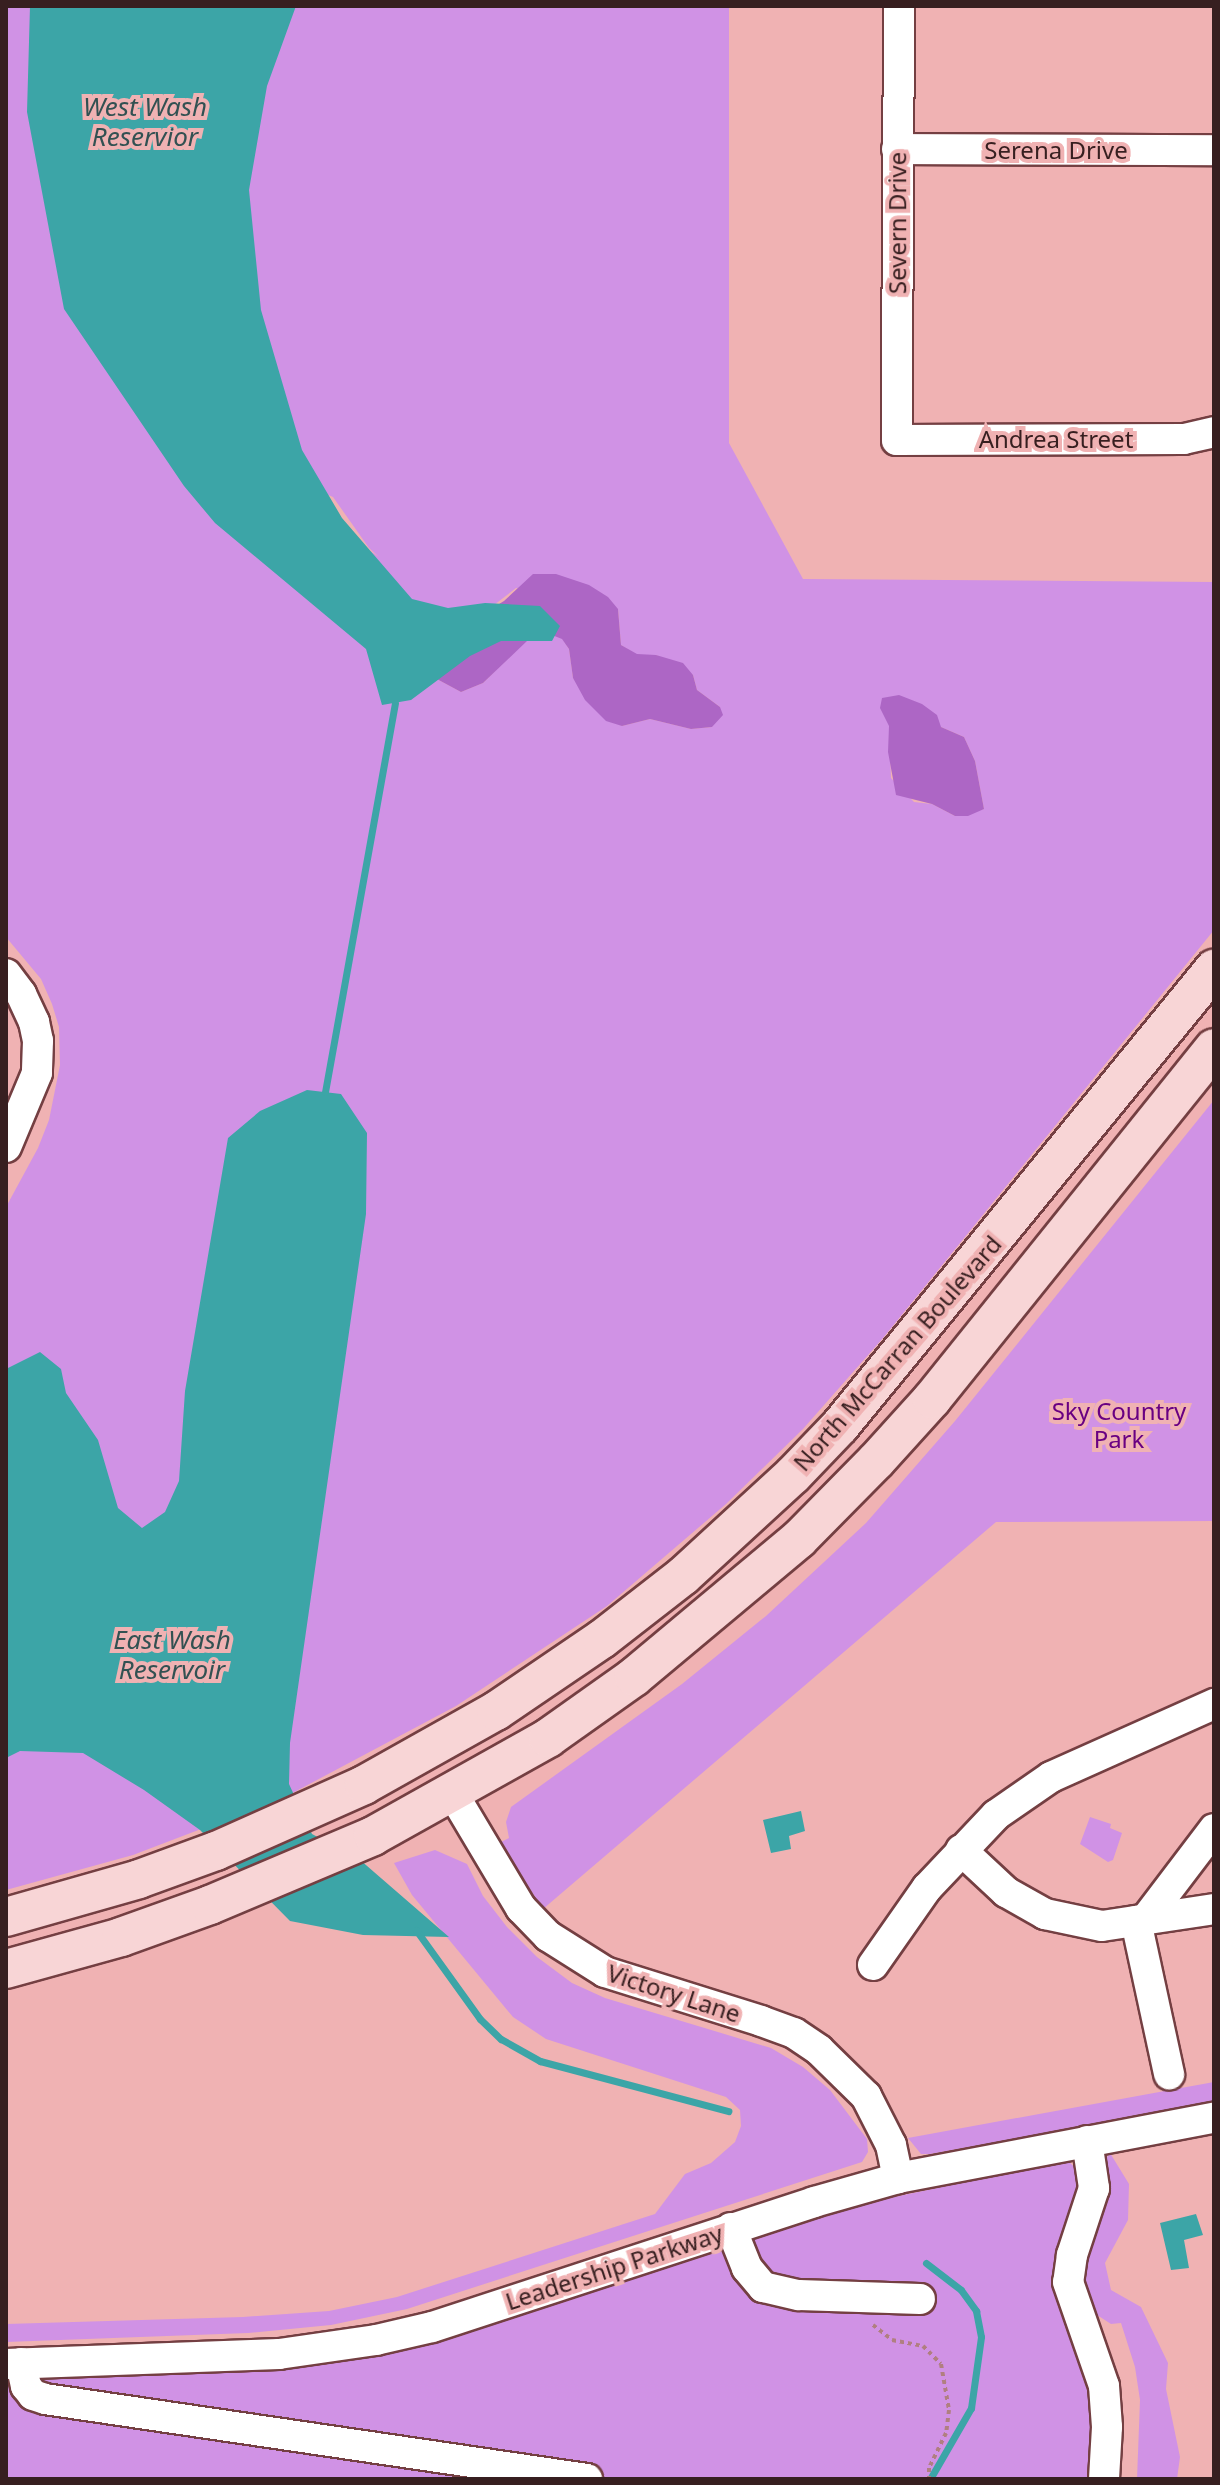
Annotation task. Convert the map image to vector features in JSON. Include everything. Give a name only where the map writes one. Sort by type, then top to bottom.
[{"type":"main road","name":"North McCarran Boulevard","points":[[6,1917],[139,1879],[216,1851],[364,1785],[496,1711],[602,1639],[683,1576],[802,1465],[896,1361],[1214,969]]},
{"type":"main road","name":"North McCarran Boulevard","points":[[6,1969],[121,1937],[210,1905],[373,1836],[453,1794],[548,1738],[634,1677],[799,1539],[932,1399],[1214,1048]]},
{"type":"main road","points":[[453,1794],[452,1771],[496,1711]]},
{"type":"main road","points":[[373,1836],[417,1794],[426,1779],[428,1751]]},
{"type":"street","name":"Severn Drive","points":[[897,440],[899,6]]},
{"type":"street","name":"Serena Drive","points":[[897,149],[1214,150]]},
{"type":"street","name":"Andrea Street","points":[[897,440],[1184,439],[1214,432]]},
{"type":"street","points":[[6,974],[21,994],[38,1041],[37,1073],[6,1147]]},
{"type":"street","points":[[873,1965],[927,1888],[996,1815],[1051,1777],[1214,1704]]},
{"type":"street","name":"Victory Lane","points":[[453,1794],[521,1908],[548,1936],[605,1972],[794,2033],[819,2050],[866,2096],[891,2145],[898,2178]]},
{"type":"street","points":[[1169,2074],[1140,1920],[1214,1829]]},
{"type":"street","points":[[961,1850],[1006,1892],[1045,1914],[1102,1926],[1214,1909]]},
{"type":"street","name":"Leadership Parkway","points":[[14,2364],[279,2354],[376,2340],[432,2327],[731,2228],[898,2178],[1214,2118]]},
{"type":"street","points":[[1087,2141],[1094,2188],[1072,2255],[1068,2282],[1104,2386],[1107,2427],[1104,2479]]},
{"type":"street","points":[[731,2228],[747,2268],[763,2287],[799,2295],[920,2299]]},
{"type":"street","points":[[14,2364],[33,2395],[45,2399],[587,2479]]},
{"type":"path","points":[[849,2298],[885,2336],[923,2346],[941,2364],[949,2410],[946,2433],[929,2468],[929,2479]]},
{"type":"green space","points":[[6,6],[729,6],[729,443],[803,579],[1214,582],[1214,930],[883,1338],[803,1429],[726,1504],[607,1606],[456,1706],[285,1797],[133,1855],[6,1890],[6,1207],[38,1148],[49,1120],[60,1065],[59,1027],[52,1004],[41,979],[6,937]],"holes":[[[232,455],[333,497],[369,548],[379,557]],[[516,588],[618,609],[621,645],[637,655],[656,655],[693,675],[697,690],[720,707],[712,727],[691,729],[650,719],[622,726],[573,678],[569,649],[562,638],[547,633],[527,640],[483,683],[461,692],[422,671],[481,615]],[[889,726],[941,727],[964,737],[975,761],[984,809],[955,816],[932,804],[914,802],[891,778]]]},
{"type":"green space","name":"Sky Country Park","points":[[1214,1100],[1214,1521],[996,1522],[543,1909],[499,1843],[509,1838],[506,1822],[511,1807],[682,1684],[766,1616],[866,1523],[955,1421]]},
{"type":"green space","points":[[1090,1817],[1111,1824],[1110,1828],[1122,1833],[1113,1860],[1108,1862],[1080,1844]]},
{"type":"green space","points":[[435,1850],[467,1864],[483,1896],[507,1927],[537,1957],[572,1983],[605,1998],[771,2048],[803,2067],[830,2090],[867,2139],[868,2152],[862,2162],[407,2309],[331,2325],[248,2333],[6,2342],[6,2324],[243,2317],[329,2311],[397,2297],[655,2214],[685,2174],[711,2163],[735,2142],[741,2126],[740,2110],[726,2097],[546,2039],[513,2017],[412,1895],[394,1863]]},
{"type":"green space","points":[[1214,2082],[1214,2103],[930,2154],[921,2154],[908,2138]]},
{"type":"green space","points":[[1110,2153],[1129,2184],[1128,2220],[1105,2263],[1111,2290],[1141,2307],[1168,2363],[1166,2389],[1180,2457],[1177,2479],[1137,2479],[1140,2400],[1135,2367],[1121,2323],[1111,2324],[1094,2313],[1082,2290],[1087,2248],[1107,2186],[1105,2160]]},
{"type":"green space","points":[[1068,2161],[1083,2175],[1079,2214],[1093,2426],[1089,2479],[6,2479],[6,2379],[241,2372],[378,2355],[526,2314],[841,2208]]},
{"type":"shaded area","points":[[533,574],[556,574],[589,585],[608,597],[618,609],[621,645],[637,654],[656,655],[683,663],[693,675],[697,690],[720,707],[723,715],[712,727],[691,729],[650,719],[622,726],[606,721],[585,700],[573,678],[569,649],[562,639],[547,633],[527,641],[483,683],[461,692],[422,671],[481,615],[504,601]]},
{"type":"shaded area","points":[[899,695],[922,704],[937,715],[941,727],[964,737],[975,761],[984,809],[968,816],[955,816],[932,804],[896,795],[888,752],[889,726],[880,708],[882,698]]},
{"type":"water","name":"West Wash Reservior","points":[[30,6],[296,6],[267,86],[249,190],[261,310],[302,450],[342,518],[412,599],[448,608],[485,603],[540,606],[560,626],[552,641],[501,641],[470,656],[411,700],[382,705],[366,649],[215,523],[184,486],[64,309],[27,112]]},
{"type":"water","name":"East Wash Reservoir","points":[[307,1090],[341,1094],[367,1133],[366,1214],[290,1743],[289,1784],[312,1834],[359,1859],[449,1937],[363,1935],[290,1921],[200,1830],[144,1790],[83,1753],[20,1751],[6,1758],[6,1369],[40,1352],[61,1369],[66,1393],[98,1440],[118,1508],[142,1528],[165,1512],[179,1481],[185,1391],[228,1138],[260,1111]]},
{"type":"water","points":[[801,1811],[805,1831],[789,1836],[791,1849],[771,1853],[763,1820]]},
{"type":"water","points":[[1196,2214],[1203,2235],[1184,2240],[1189,2268],[1171,2270],[1160,2223]]},
{"type":"waterway","points":[[325,1092],[395,703]]},
{"type":"waterway","points":[[416,1930],[480,2019],[501,2039],[540,2061],[728,2111]]},
{"type":"waterway","points":[[926,2263],[961,2290],[976,2311],[981,2337],[971,2408],[930,2479]]}]
